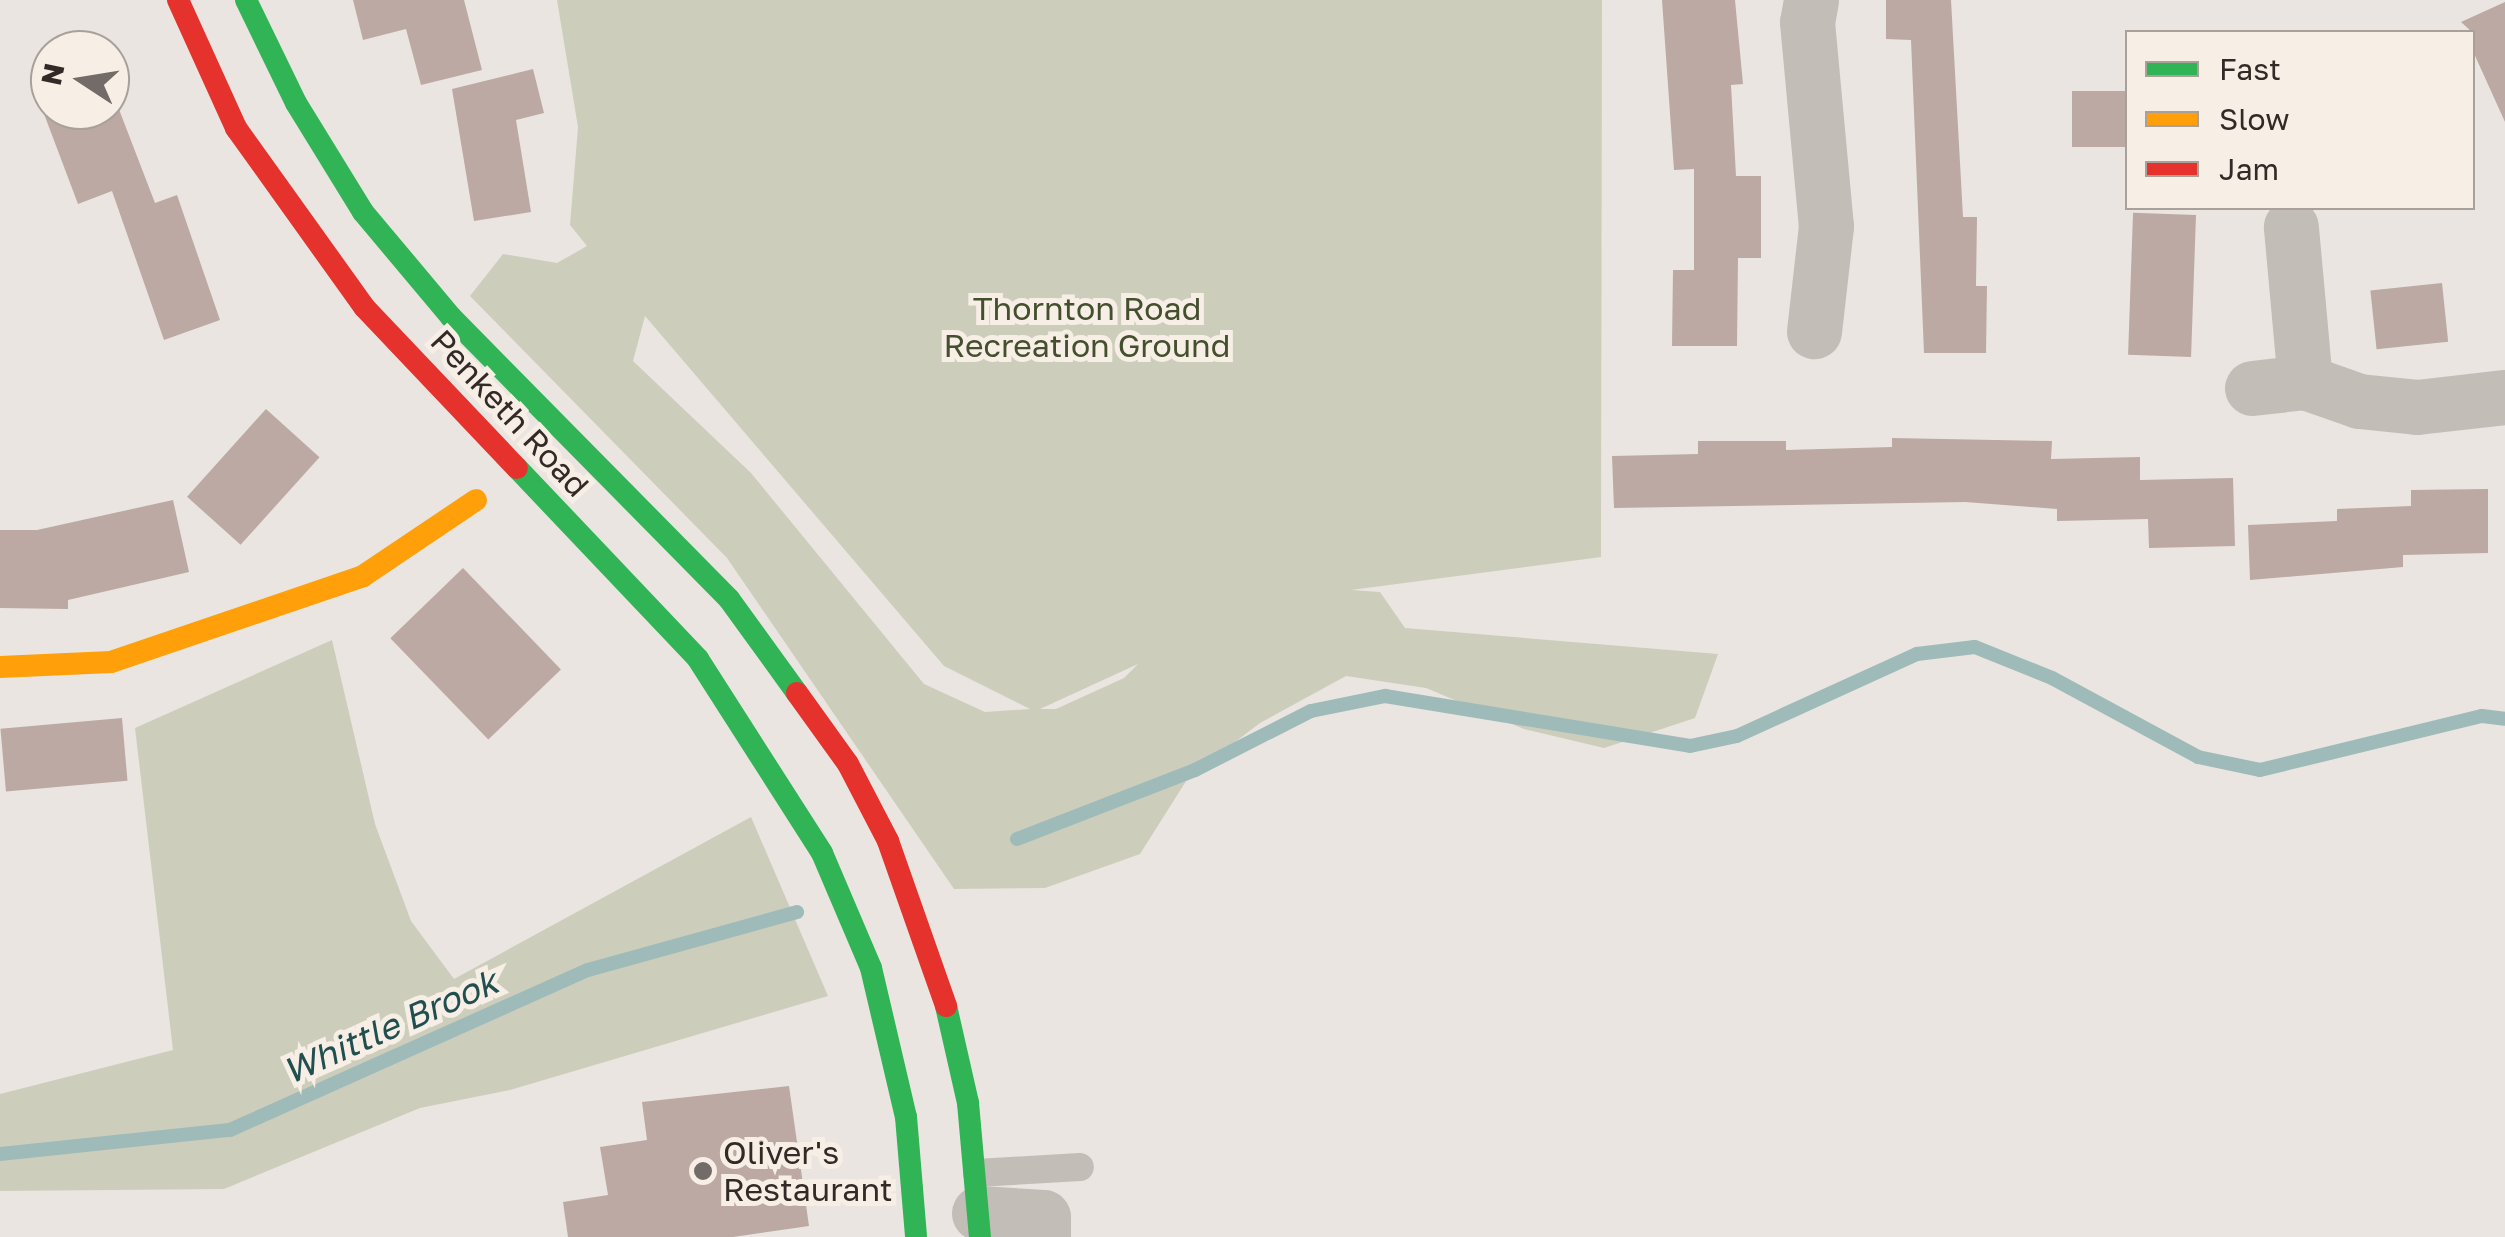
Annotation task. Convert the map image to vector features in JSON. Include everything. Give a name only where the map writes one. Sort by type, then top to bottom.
[{"type":"main road","name":"Penketh Road","points":[[178,0],[236,128],[364,307],[698,660],[762,750],[822,853],[871,968],[900,1082],[954,1193]]},
{"type":"main road","name":"Penketh Road","points":[[246,0],[296,103],[363,212],[451,317],[729,599],[848,764],[888,841],[952,1024],[954,1193]]},
{"type":"main road","points":[[0,667],[111,662],[364,576],[476,500]]},
{"type":"main road","points":[[916,1237],[954,1193]]},
{"type":"street","points":[[1812,0],[1807,22],[1826,226],[1813,336]]},
{"type":"street","points":[[2291,227],[2305,382]]},
{"type":"street","points":[[2252,388],[2305,382],[2359,401],[2417,406],[2505,397]]},
{"type":"street","points":[[954,1193],[1043,1217],[1043,1237]]},
{"type":"lane","points":[[954,1193],[1080,1166]]},
{"type":"green space","name":"Thornton Road Recreation Ground","points":[[557,0],[1602,0],[1601,557],[1351,590],[1380,592],[1405,628],[1718,654],[1695,718],[1604,748],[1524,729],[1426,688],[1346,676],[1260,723],[1188,778],[1140,854],[1045,888],[954,889],[727,558],[470,296],[503,254],[557,263],[587,246],[570,225],[578,127]],"holes":[[[645,316],[944,666],[1030,709],[985,712],[924,684],[751,473],[633,361]],[[1138,664],[1124,678],[1056,709],[1040,709]]]},
{"type":"green space","points":[[332,640],[375,824],[411,921],[454,979],[751,817],[828,996],[510,1090],[420,1108],[224,1189],[0,1191],[0,1094],[173,1050],[135,728]]},
{"type":"building","points":[[353,0],[464,0],[482,70],[421,85],[406,29],[363,40]]},
{"type":"building","points":[[1662,0],[1735,0],[1743,84],[1731,85],[1736,176],[1761,176],[1761,258],[1738,258],[1737,346],[1672,346],[1673,270],[1694,270],[1694,169],[1674,170]]},
{"type":"building","points":[[1886,0],[1951,0],[1963,217],[1977,217],[1976,286],[1987,286],[1986,353],[1924,353],[1911,40],[1886,39]]},
{"type":"building","points":[[2505,2],[2505,122],[2475,56],[2475,30],[2461,22]]},
{"type":"building","points":[[533,69],[544,113],[516,120],[531,212],[474,221],[452,89]]},
{"type":"building","points":[[2072,91],[2125,91],[2125,147],[2072,147]]},
{"type":"building","points":[[50,130],[127,130],[155,203],[177,195],[220,320],[164,340],[112,191],[78,204]]},
{"type":"building","points":[[2133,213],[2196,215],[2191,357],[2128,355]]},
{"type":"building","points":[[2442,283],[2448,342],[2377,349],[2370,291]]},
{"type":"building","points":[[266,409],[320,457],[241,545],[187,497]]},
{"type":"building","points":[[1892,438],[2052,441],[2051,459],[2140,457],[2140,480],[2233,478],[2235,546],[2149,548],[2148,519],[2057,521],[2057,509],[1965,502],[1614,508],[1612,456],[1698,454],[1698,441],[1786,441],[1786,450],[1892,447]]},
{"type":"building","points":[[2488,489],[2488,553],[2403,555],[2403,567],[2250,580],[2248,525],[2337,521],[2337,509],[2411,506],[2411,490]]},
{"type":"building","points":[[173,500],[189,572],[68,600],[68,609],[0,608],[0,530],[37,530]]},
{"type":"building","points":[[463,568],[561,669],[488,740],[390,638]]},
{"type":"building","points":[[122,718],[127,781],[6,791],[0,729]]},
{"type":"building","name":"Oliver's Restaurant","points":[[789,1086],[809,1226],[733,1237],[568,1237],[563,1202],[608,1195],[600,1147],[647,1140],[642,1102]]},
{"type":"waterway","points":[[1017,839],[1195,770],[1311,711],[1385,696],[1690,746],[1737,736],[1917,654],[1975,647],[2052,678],[2198,757],[2260,770],[2482,716],[2505,719]]},
{"type":"waterway","name":"Whittle Brook","points":[[0,1154],[230,1130],[588,970],[797,912]]},
{"type":"traffic: fast","points":[[246,0],[296,103],[363,212],[451,317],[729,599],[797,693]]},
{"type":"traffic: fast","points":[[517,468],[698,659],[822,853],[871,968],[906,1117],[916,1237]]},
{"type":"traffic: fast","points":[[946,1006],[968,1103],[980,1237]]},
{"type":"traffic: slow","points":[[0,667],[111,662],[363,576],[476,500]]},
{"type":"traffic: jam","points":[[178,0],[236,128],[364,307],[517,468]]},
{"type":"traffic: jam","points":[[797,693],[848,764],[888,841],[946,1006]]},
{"type":"place","name":"Oliver's Restaurant","points":[[703,1171]]}]
